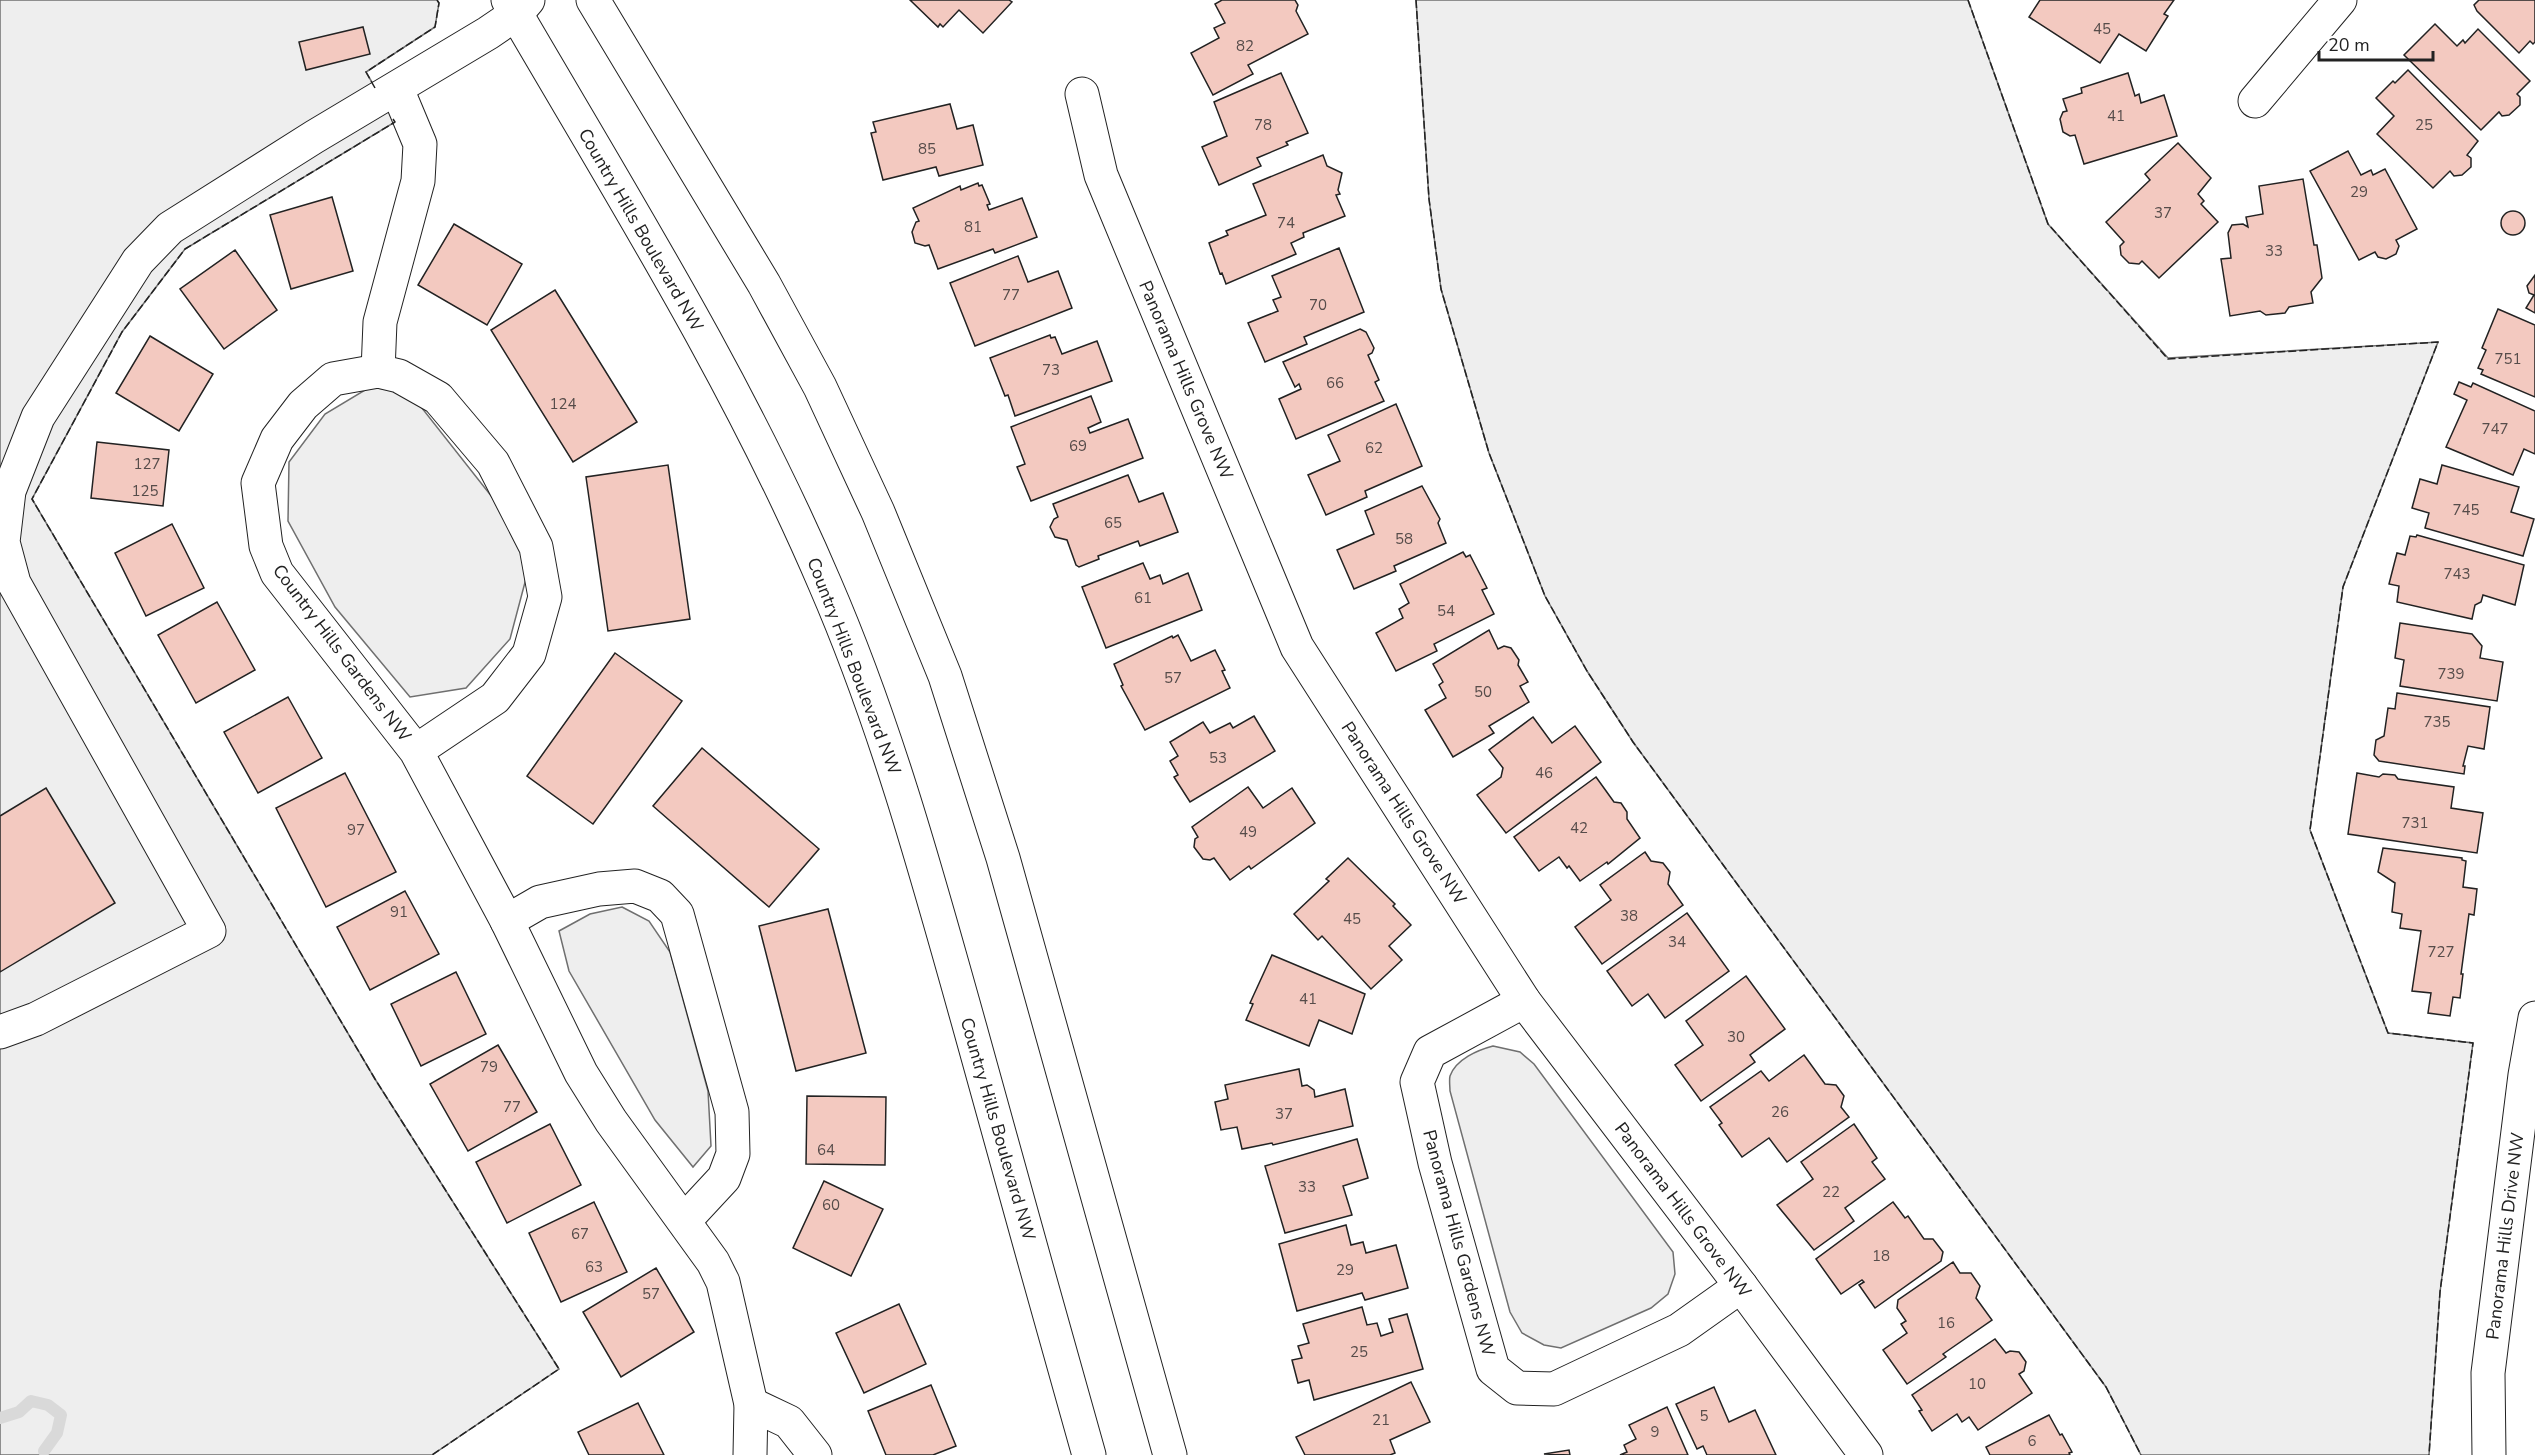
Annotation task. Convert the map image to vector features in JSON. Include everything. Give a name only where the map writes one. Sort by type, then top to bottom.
[{"type":"street","points":[[593,0],[764,284],[820,387],[878,512],[945,676],[1003,858],[1170,1455]]},
{"type":"street","points":[[2255,100],[2336,2]]},
{"type":"street","points":[[0,1032],[36,1019],[209,931],[7,596],[3,542],[9,491],[38,417],[138,261],[170,228],[396,88],[517,5]]},
{"type":"street","name":"Country Hills Boulevard NW","points":[[517,5],[669,276],[764,452],[825,584],[883,730],[934,900],[1089,1455]]},
{"type":"street","points":[[378,370],[380,322],[418,181],[420,144],[396,88]]},
{"type":"street","name":"Panorama Hills Grove NW","points":[[1082,94],[1101,175],[1297,646],[1524,1001],[1741,1286],[1866,1455]]},
{"type":"street","name":"Country Hills Gardens NW","points":[[416,751],[495,698],[529,654],[545,597],[536,547],[492,463],[438,398],[399,376],[378,370],[333,379],[297,414],[277,439],[258,483],[266,546],[277,573],[416,751],[507,921],[580,1073],[611,1121],[714,1262],[723,1282],[750,1404],[750,1455]]},
{"type":"street","points":[[507,921],[540,902],[599,889],[635,886],[660,896],[677,914],[732,1112],[733,1154],[724,1178],[685,1220]]},
{"type":"street","name":"Panorama Hills Gardens NW","points":[[1524,1001],[1430,1052],[1417,1082],[1435,1163],[1493,1369],[1517,1388],[1554,1389],[1680,1330],[1741,1286]]},
{"type":"street","name":"Panorama Hills Drive NW","points":[[2489,1455],[2488,1372],[2525,1075],[2535,1018]]},
{"type":"street","points":[[750,1404],[770,1411],[789,1422],[814,1455]]},
{"type":"shaded area","points":[[0,0],[437,0],[439,3],[435,27],[366,72],[395,122],[185,249],[122,332],[32,499],[375,1079],[559,1369],[432,1455],[0,1455]]},
{"type":"shaded area","points":[[1416,0],[1968,0],[2048,224],[2168,358],[2438,342],[2343,587],[2310,830],[2388,1033],[2473,1043],[2440,1292],[2429,1455],[2141,1455],[2106,1387],[1633,742],[1587,671],[1545,596],[1489,453],[1441,289],[1429,199]]},
{"type":"shaded area","points":[[370,387],[400,391],[418,403],[507,516],[528,571],[510,639],[466,688],[410,697],[335,607],[288,521],[289,462],[325,414]]},
{"type":"shaded area","points":[[622,907],[649,921],[670,952],[708,1091],[711,1146],[693,1167],[655,1120],[569,971],[559,931],[590,914]]},
{"type":"shaded area","points":[[1493,1046],[1520,1052],[1534,1064],[1673,1252],[1675,1274],[1668,1294],[1651,1308],[1561,1348],[1544,1345],[1522,1333],[1510,1312],[1450,1091],[1450,1076],[1457,1065],[1474,1053]]},
{"type":"building","points":[[910,0],[1009,0],[1012,2],[983,33],[959,10],[943,27],[940,24],[938,27]]},
{"type":"building","points":[[1222,0],[1295,0],[1298,5],[1296,11],[1308,34],[1248,65],[1253,74],[1213,95],[1191,53],[1219,38],[1214,28],[1225,23],[1215,4]]},
{"type":"building","points":[[2040,0],[2174,0],[2164,14],[2168,16],[2146,51],[2119,34],[2100,63],[2029,17]]},
{"type":"building","points":[[2479,0],[2535,0],[2535,42],[2533,44],[2530,41],[2519,53],[2477,11],[2474,5]]},
{"type":"building","points":[[2435,24],[2457,46],[2463,40],[2465,43],[2478,29],[2530,81],[2517,94],[2520,97],[2520,105],[2509,115],[2502,116],[2499,112],[2481,130],[2404,55]]},
{"type":"building","points":[[363,27],[370,54],[306,70],[299,42]]},
{"type":"building","points":[[2408,70],[2478,141],[2467,155],[2471,158],[2471,167],[2462,175],[2454,176],[2450,171],[2433,188],[2377,134],[2394,116],[2376,98]]},
{"type":"building","points":[[1281,73],[1308,133],[1286,142],[1288,145],[1257,158],[1261,166],[1219,185],[1202,147],[1227,136],[1214,102]]},
{"type":"building","points":[[2128,73],[2135,96],[2139,94],[2141,103],[2164,95],[2177,136],[2084,164],[2075,135],[2070,136],[2063,132],[2060,119],[2063,112],[2067,111],[2063,99],[2082,93],[2081,88]]},
{"type":"building","points":[[950,104],[957,129],[973,125],[983,165],[939,176],[936,167],[883,180],[871,133],[876,132],[873,122]]},
{"type":"building","points":[[2178,143],[2211,178],[2198,194],[2204,201],[2201,204],[2218,222],[2159,278],[2142,261],[2139,264],[2129,263],[2121,255],[2120,246],[2124,242],[2106,222],[2150,180],[2145,174]]},
{"type":"building","points":[[2348,151],[2361,175],[2371,170],[2373,175],[2385,169],[2417,229],[2396,240],[2399,246],[2396,254],[2386,259],[2378,257],[2375,252],[2359,260],[2310,171]]},
{"type":"building","points":[[1323,155],[1327,166],[1342,173],[1338,190],[1340,194],[1336,195],[1345,216],[1303,233],[1304,237],[1291,243],[1296,254],[1226,284],[1209,243],[1228,235],[1226,231],[1266,215],[1253,184]]},
{"type":"building","points":[[2303,179],[2322,278],[2311,292],[2313,303],[2289,307],[2285,313],[2266,315],[2260,311],[2230,316],[2221,259],[2231,258],[2228,233],[2232,225],[2243,224],[2248,227],[2246,217],[2263,214],[2259,186]]},
{"type":"building","points":[[978,183],[979,186],[982,185],[990,204],[987,205],[989,210],[1022,198],[1037,237],[995,253],[993,249],[938,269],[929,245],[915,243],[912,232],[916,222],[919,221],[913,208],[960,186],[961,190]]},
{"type":"building","points":[[332,197],[353,271],[291,289],[270,215]]},
{"type":"building","points":[[2513,211],[2518,212],[2524,218],[2524,228],[2518,234],[2513,235],[2508,234],[2502,228],[2501,223],[2502,218],[2508,212]]},
{"type":"building","points":[[454,224],[522,264],[487,325],[418,285]]},
{"type":"building","points":[[1339,248],[1364,312],[1304,337],[1307,344],[1265,362],[1248,323],[1278,311],[1273,300],[1281,297],[1272,276]]},
{"type":"building","points":[[235,250],[277,310],[224,349],[180,289]]},
{"type":"building","points":[[1018,256],[1028,282],[1058,271],[1072,308],[975,346],[950,283]]},
{"type":"building","points":[[2535,275],[2535,313],[2526,308],[2534,295],[2529,293],[2527,286]]},
{"type":"building","points":[[555,290],[637,422],[573,462],[491,330]]},
{"type":"building","points":[[2498,309],[2535,325],[2535,397],[2481,374],[2483,370],[2478,368],[2486,350],[2482,348]]},
{"type":"building","points":[[1360,329],[1366,332],[1374,348],[1368,355],[1379,380],[1375,382],[1384,401],[1296,439],[1279,399],[1301,389],[1299,384],[1295,387],[1283,362]]},
{"type":"building","points":[[1050,335],[1051,338],[1055,337],[1062,354],[1097,341],[1112,381],[1015,416],[1008,395],[1005,396],[990,358]]},
{"type":"building","points":[[150,336],[213,374],[179,431],[116,393]]},
{"type":"building","points":[[2459,382],[2471,387],[2473,383],[2535,411],[2535,454],[2524,449],[2513,475],[2446,447],[2467,400],[2454,394]]},
{"type":"building","points":[[1091,396],[1101,422],[1088,428],[1090,433],[1128,419],[1143,458],[1031,501],[1017,467],[1025,464],[1011,427]]},
{"type":"building","points":[[1396,404],[1422,466],[1365,491],[1367,497],[1326,515],[1308,475],[1340,461],[1328,435]]},
{"type":"building","points":[[97,442],[169,450],[163,506],[91,498]]},
{"type":"building","points":[[668,465],[690,619],[608,631],[586,477]]},
{"type":"building","points":[[2442,465],[2519,487],[2511,512],[2534,519],[2523,556],[2425,528],[2429,513],[2412,508],[2420,479],[2437,484]]},
{"type":"building","points":[[1128,475],[1139,502],[1163,493],[1178,532],[1140,546],[1138,541],[1098,556],[1099,559],[1079,567],[1076,565],[1067,540],[1055,537],[1050,527],[1054,519],[1058,517],[1053,504]]},
{"type":"building","points":[[1422,486],[1440,519],[1438,523],[1446,543],[1394,566],[1396,571],[1354,589],[1337,550],[1374,534],[1365,511]]},
{"type":"building","points":[[172,524],[204,588],[146,616],[115,553]]},
{"type":"building","points":[[2417,535],[2524,565],[2515,605],[2483,595],[2481,602],[2475,605],[2472,619],[2397,602],[2399,586],[2389,584],[2397,553],[2405,555],[2410,536],[2416,537]]},
{"type":"building","points":[[1463,552],[1466,557],[1470,555],[1487,588],[1482,590],[1494,614],[1434,644],[1437,651],[1396,671],[1376,633],[1403,618],[1399,609],[1409,603],[1400,584]]},
{"type":"building","points":[[1143,563],[1150,579],[1160,575],[1163,584],[1188,573],[1202,610],[1106,648],[1082,587]]},
{"type":"building","points":[[217,602],[255,670],[196,703],[158,635]]},
{"type":"building","points":[[2400,623],[2472,634],[2482,646],[2480,658],[2503,662],[2497,701],[2400,686],[2404,660],[2395,658]]},
{"type":"building","points":[[1489,630],[1498,649],[1504,646],[1511,648],[1519,660],[1518,665],[1528,682],[1520,686],[1529,702],[1489,726],[1494,733],[1453,757],[1425,710],[1446,698],[1439,685],[1443,682],[1433,664]]},
{"type":"building","points":[[1178,635],[1191,661],[1215,650],[1225,670],[1222,671],[1230,688],[1145,730],[1121,686],[1123,685],[1114,664]]},
{"type":"building","points":[[615,653],[682,701],[593,824],[527,776]]},
{"type":"building","points":[[2397,693],[2490,707],[2484,749],[2468,746],[2463,766],[2465,766],[2464,774],[2379,761],[2374,755],[2376,740],[2384,736],[2388,708],[2395,709]]},
{"type":"building","points":[[288,697],[322,758],[258,793],[224,732]]},
{"type":"building","points":[[1254,716],[1275,751],[1190,802],[1174,777],[1178,775],[1170,761],[1178,756],[1170,742],[1203,722],[1210,733],[1230,723],[1233,728]]},
{"type":"building","points":[[1533,717],[1552,743],[1575,726],[1601,762],[1506,833],[1477,795],[1501,777],[1503,768],[1489,750]]},
{"type":"building","points":[[702,748],[819,849],[769,907],[653,806]]},
{"type":"building","points":[[345,773],[396,872],[326,907],[276,808]]},
{"type":"building","points":[[2357,773],[2379,777],[2383,774],[2395,775],[2398,779],[2454,787],[2451,808],[2483,813],[2477,853],[2348,834]]},
{"type":"building","points":[[1596,777],[1614,802],[1621,803],[1627,812],[1627,819],[1640,838],[1608,864],[1607,862],[1580,881],[1559,857],[1539,871],[1514,837]]},
{"type":"building","points":[[1248,787],[1263,808],[1292,788],[1315,823],[1251,869],[1249,866],[1230,880],[1214,858],[1203,859],[1194,847],[1195,839],[1198,837],[1192,827]]},
{"type":"building","points":[[46,788],[115,903],[0,972],[0,816]]},
{"type":"building","points":[[2383,848],[2462,858],[2466,861],[2463,887],[2477,889],[2474,915],[2469,914],[2460,998],[2453,997],[2450,1016],[2428,1013],[2431,993],[2412,991],[2421,931],[2400,928],[2402,914],[2392,912],[2395,883],[2378,872]]},
{"type":"building","points":[[1645,852],[1651,861],[1663,863],[1670,872],[1668,884],[1683,905],[1602,964],[1575,927],[1611,900],[1600,885]]},
{"type":"building","points":[[1348,858],[1395,904],[1393,906],[1411,925],[1389,946],[1402,960],[1371,989],[1322,936],[1318,940],[1294,914],[1329,881],[1326,879]]},
{"type":"building","points":[[405,891],[439,954],[370,990],[337,927]]},
{"type":"building","points":[[828,909],[866,1053],[796,1071],[759,926]]},
{"type":"building","points":[[1687,913],[1729,971],[1665,1018],[1648,994],[1632,1006],[1607,971]]},
{"type":"building","points":[[1272,955],[1365,994],[1352,1034],[1319,1020],[1309,1046],[1246,1020],[1253,1004],[1250,1003]]},
{"type":"building","points":[[456,972],[486,1034],[421,1066],[391,1004]]},
{"type":"building","points":[[1746,976],[1785,1029],[1750,1055],[1755,1062],[1701,1101],[1675,1065],[1703,1045],[1686,1021]]},
{"type":"building","points":[[498,1045],[537,1112],[468,1151],[430,1084]]},
{"type":"building","points":[[1804,1055],[1825,1084],[1836,1085],[1844,1096],[1841,1107],[1849,1117],[1787,1162],[1769,1138],[1742,1157],[1719,1125],[1722,1123],[1710,1107],[1761,1071],[1769,1081]]},
{"type":"building","points":[[1299,1069],[1302,1086],[1307,1085],[1314,1090],[1315,1097],[1345,1089],[1353,1126],[1273,1145],[1272,1143],[1242,1149],[1237,1127],[1221,1130],[1215,1102],[1228,1099],[1225,1085]]},
{"type":"building","points":[[807,1096],[886,1097],[885,1165],[806,1164]]},
{"type":"building","points":[[550,1124],[581,1185],[507,1223],[476,1162]]},
{"type":"building","points":[[1854,1124],[1877,1158],[1872,1162],[1885,1179],[1845,1208],[1854,1221],[1814,1250],[1777,1205],[1813,1179],[1801,1162]]},
{"type":"building","points":[[1357,1139],[1368,1178],[1343,1186],[1352,1215],[1285,1233],[1265,1166]]},
{"type":"building","points":[[824,1181],[883,1209],[851,1276],[793,1248]]},
{"type":"building","points":[[594,1202],[627,1272],[561,1302],[529,1233]]},
{"type":"building","points":[[1893,1202],[1905,1218],[1908,1216],[1924,1239],[1933,1239],[1943,1252],[1941,1261],[1875,1308],[1859,1285],[1864,1282],[1862,1280],[1841,1294],[1816,1259]]},
{"type":"building","points":[[1346,1225],[1351,1245],[1363,1242],[1366,1253],[1396,1245],[1408,1288],[1365,1300],[1362,1293],[1297,1311],[1279,1244]]},
{"type":"building","points":[[1953,1262],[1960,1273],[1971,1273],[1980,1286],[1976,1298],[1992,1320],[1943,1354],[1946,1357],[1907,1384],[1883,1350],[1907,1333],[1901,1324],[1906,1321],[1897,1308],[1898,1300]]},
{"type":"building","points":[[656,1268],[694,1332],[621,1377],[583,1312]]},
{"type":"building","points":[[899,1304],[926,1364],[864,1393],[836,1333]]},
{"type":"building","points":[[1362,1307],[1367,1325],[1377,1323],[1381,1336],[1393,1332],[1389,1319],[1407,1314],[1423,1369],[1314,1400],[1309,1380],[1298,1383],[1292,1360],[1302,1358],[1298,1346],[1309,1343],[1303,1324]]},
{"type":"building","points":[[1995,1339],[2006,1353],[2019,1352],[2026,1362],[2024,1371],[2019,1374],[2032,1393],[1978,1430],[1969,1417],[1962,1422],[1957,1414],[1932,1431],[1912,1395]]},
{"type":"building","points":[[1411,1382],[1430,1422],[1390,1440],[1395,1453],[1390,1455],[1305,1455],[1296,1437]]},
{"type":"building","points":[[931,1385],[956,1446],[933,1455],[886,1455],[868,1411]]},
{"type":"building","points":[[1714,1387],[1729,1422],[1755,1410],[1776,1455],[1707,1455],[1703,1446],[1697,1449],[1676,1404]]},
{"type":"building","points":[[638,1403],[664,1455],[589,1455],[578,1432]]},
{"type":"building","points":[[1667,1407],[1688,1455],[1620,1455],[1627,1452],[1624,1445],[1636,1439],[1629,1425]]},
{"type":"building","points":[[2049,1415],[2072,1452],[2069,1453],[2070,1455],[1990,1455],[1986,1447]]},
{"type":"building","points":[[1569,1450],[1570,1455],[1544,1454]]},
{"type":"waterway","points":[[0,1418],[19,1412],[31,1401],[48,1405],[61,1415],[57,1433],[44,1451]]},
{"type":"fence","points":[[375,88],[366,72],[435,27],[439,3],[437,0]]},
{"type":"fence","points":[[1416,0],[1429,199],[1441,289],[1489,453],[1545,596],[1587,671],[1633,742],[2106,1387],[2141,1455]]},
{"type":"fence","points":[[1968,0],[2048,224],[2168,359],[2438,342],[2343,587],[2310,830],[2388,1033],[2473,1043],[2440,1292],[2429,1455]]},
{"type":"fence","points":[[393,119],[395,122],[185,249],[122,332],[32,499],[375,1079],[559,1369],[432,1455]]}]
